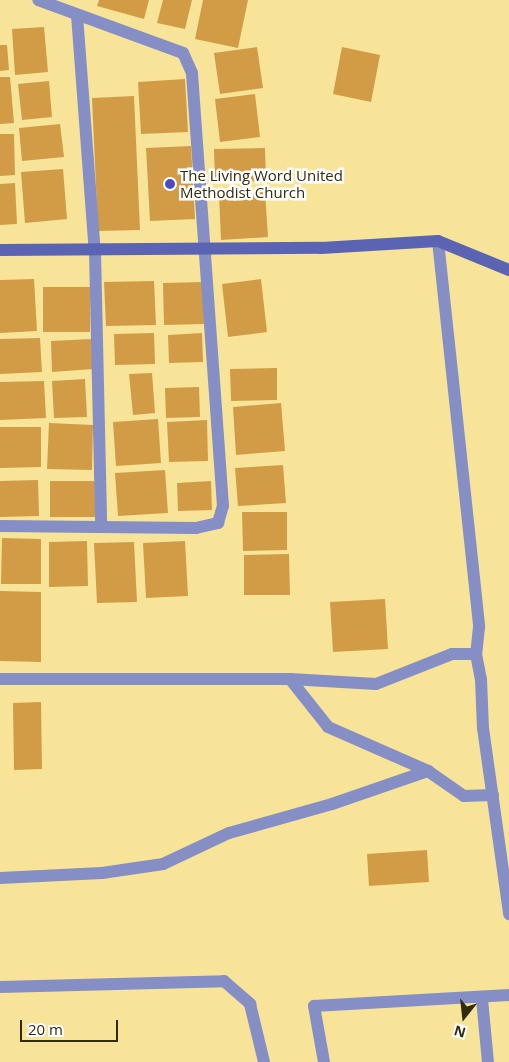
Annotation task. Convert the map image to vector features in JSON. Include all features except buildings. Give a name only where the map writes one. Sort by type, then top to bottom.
[{"type":"street","points":[[0,526],[196,528],[218,523],[223,506],[192,73],[183,54],[38,0]]},
{"type":"street","points":[[77,15],[95,252],[101,526]]},
{"type":"street","points":[[438,241],[479,627],[476,654],[481,679],[482,728],[509,914]]},
{"type":"street","points":[[0,250],[95,252],[321,248],[438,241],[509,270]]},
{"type":"street","points":[[0,679],[290,679],[376,684],[452,654],[476,654]]},
{"type":"street","points":[[290,679],[328,727],[428,771],[464,796],[493,795]]},
{"type":"street","points":[[0,878],[102,873],[163,864],[229,833],[332,804],[428,771]]},
{"type":"street","points":[[0,987],[224,981],[250,1004],[264,1062]]},
{"type":"street","points":[[324,1062],[314,1006],[482,999],[509,995]]},
{"type":"street","points":[[482,999],[488,1062]]},
{"type":"place","name":"The Living Word United Methodist Church","points":[[170,184]]}]
